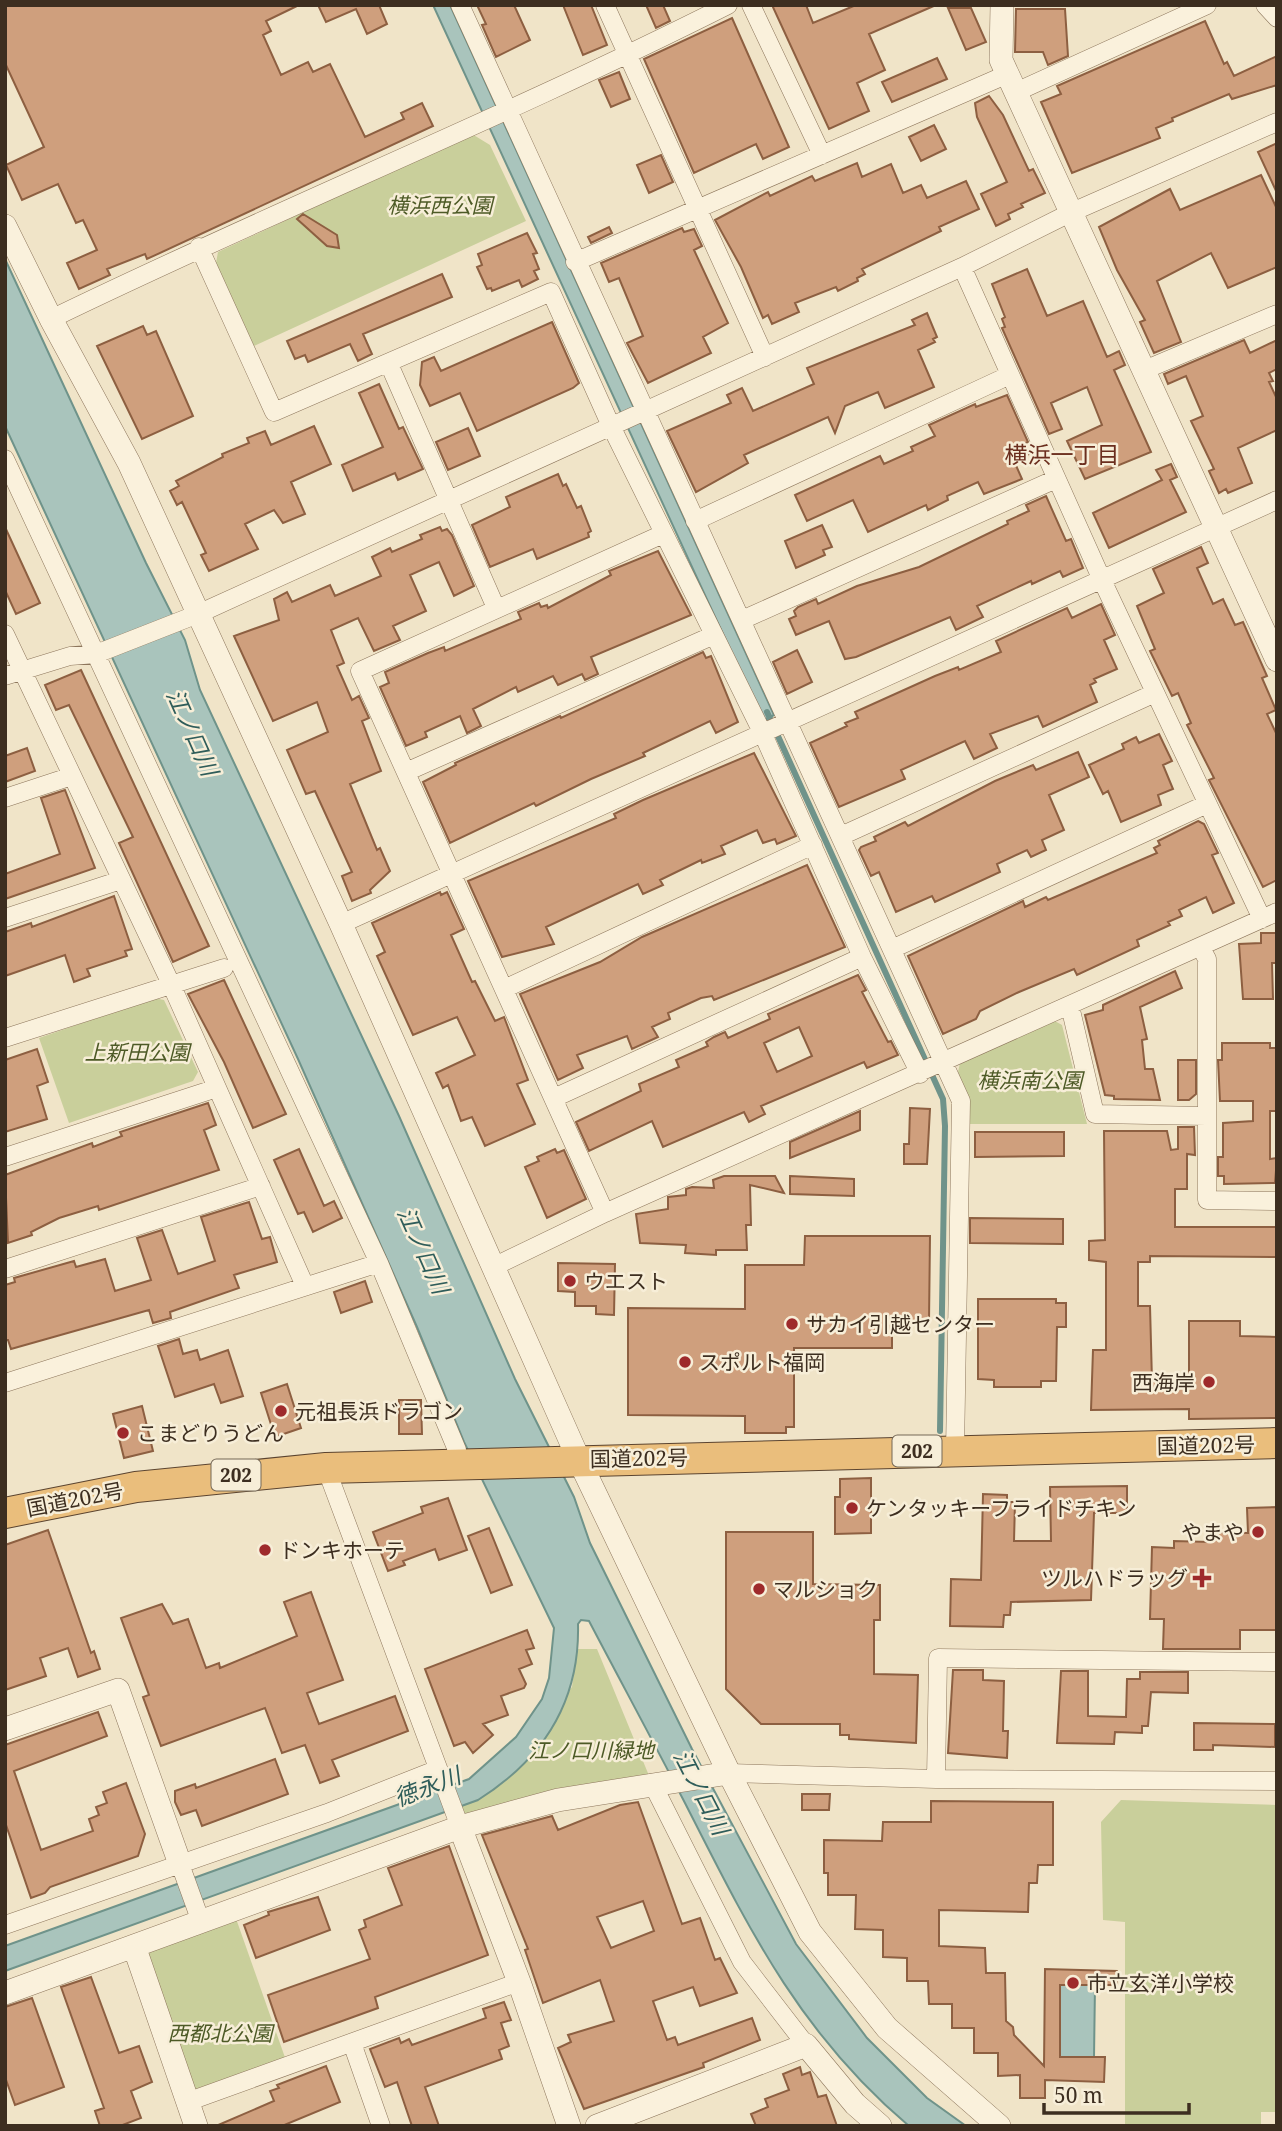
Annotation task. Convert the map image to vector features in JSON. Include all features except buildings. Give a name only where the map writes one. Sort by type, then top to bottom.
[{"type":"highway","name":"国道202号","points":[[5,1513],[136,1488],[326,1468],[1277,1443]]},
{"type":"street","points":[[460,5],[961,1101],[955,1451]]},
{"type":"street","points":[[605,5],[765,357]]},
{"type":"street","points":[[51,319],[199,247],[506,108],[627,57],[728,5]]},
{"type":"street","points":[[751,5],[822,155]]},
{"type":"street","points":[[1002,5],[1001,60],[1277,660]]},
{"type":"street","points":[[575,261],[822,155],[1207,5]]},
{"type":"street","points":[[1265,5],[1277,18]]},
{"type":"street","points":[[14,673],[70,656],[96,654],[198,614],[962,267],[1070,213],[1277,122]]},
{"type":"street","points":[[5,226],[51,319],[129,463],[341,924],[493,1267],[568,1460],[810,1932],[887,2028],[999,2126]]},
{"type":"street","points":[[199,247],[274,412],[551,292],[611,426],[763,734],[862,957],[920,1074]]},
{"type":"street","points":[[493,1267],[606,1213],[1201,948],[1269,915],[1207,804],[1102,580],[962,267]]},
{"type":"street","points":[[1142,371],[1277,314]]},
{"type":"street","points":[[389,364],[447,502],[496,608]]},
{"type":"street","points":[[695,520],[1010,375]]},
{"type":"street","points":[[5,459],[379,1264],[463,1466]]},
{"type":"street","points":[[742,620],[1056,479]]},
{"type":"street","points":[[341,924],[1277,500]]},
{"type":"street","points":[[606,1213],[360,671],[663,534]]},
{"type":"street","points":[[5,634],[14,673],[72,776],[171,984],[305,1286]]},
{"type":"street","points":[[406,772],[714,635]]},
{"type":"street","points":[[841,836],[1155,693]]},
{"type":"street","points":[[5,798],[72,776]]},
{"type":"street","points":[[892,949],[1207,804]]},
{"type":"street","points":[[504,989],[813,845]]},
{"type":"street","points":[[5,918],[121,880]]},
{"type":"street","points":[[1201,948],[1207,959],[1207,1200],[1277,1201]]},
{"type":"street","points":[[554,1098],[862,957]]},
{"type":"street","points":[[5,1038],[224,968]]},
{"type":"street","points":[[1070,1006],[1095,1114],[1206,1116]]},
{"type":"street","points":[[5,1157],[217,1088]]},
{"type":"street","points":[[5,1269],[261,1186]]},
{"type":"street","points":[[5,1383],[379,1264]]},
{"type":"street","points":[[326,1468],[519,1982],[569,2126]]},
{"type":"street","points":[[936,1779],[938,1658],[1277,1662]]},
{"type":"street","points":[[5,1729],[118,1690],[201,1922]]},
{"type":"street","points":[[5,1925],[327,1812],[438,1769]]},
{"type":"street","points":[[5,1993],[460,1827],[558,1800],[652,1783],[729,1773],[936,1779],[1277,1781]]},
{"type":"street","points":[[652,1783],[742,1962],[855,2104],[880,2126]]},
{"type":"street","points":[[134,1946],[196,2126]]},
{"type":"street","points":[[187,2102],[519,1982]]},
{"type":"street","points":[[352,2043],[381,2126]]},
{"type":"street","points":[[597,2126],[806,2045]]},
{"type":"green space","name":"横浜西公園","points":[[472,134],[490,145],[526,221],[254,346],[216,263],[218,252]]},
{"type":"green space","name":"上新田公園","points":[[154,998],[164,1000],[198,1072],[193,1081],[69,1123],[39,1038]]},
{"type":"green space","name":"横浜南公園","points":[[1053,1020],[1062,1025],[1087,1124],[968,1124],[967,1101],[958,1072],[960,1063]]},
{"type":"green space","name":"江ノ口川緑地","points":[[577,1649],[597,1649],[652,1783],[460,1827],[453,1809],[572,1687]]},
{"type":"green space","points":[[1121,1800],[1277,1805],[1277,2112],[1261,2112],[1261,2126],[1125,2126],[1125,1922],[1103,1920],[1101,1822]]},
{"type":"green space","name":"西都北公園","points":[[233,1910],[288,2066],[187,2102],[134,1946]]},
{"type":"water","points":[[433,5],[450,5],[774,715],[763,721]]},
{"type":"water","name":"江ノ口川","points":[[5,259],[146,563],[185,640],[200,690],[399,1116],[515,1379],[574,1497],[590,1543],[692,1749],[796,1944],[867,2038],[927,2098],[966,2126],[909,2126],[871,2091],[807,2017],[732,1895],[589,1621],[581,1620],[578,1624],[577,1653],[572,1679],[553,1726],[539,1747],[521,1766],[478,1800],[5,1971],[5,1946],[469,1779],[516,1737],[542,1699],[549,1678],[554,1628],[464,1442],[417,1327],[298,1059],[5,426]]},
{"type":"water","points":[[1060,1985],[1095,1985],[1094,2057],[1060,2057]]},
{"type":"waterway","points":[[767,712],[943,1099],[945,1126],[940,1431]]},
{"type":"place","name":"ウエスト","points":[[570,1281]]},
{"type":"place","name":"サカイ引越センター","points":[[792,1324]]},
{"type":"place","name":"スポルト福岡","points":[[685,1362]]},
{"type":"place","name":"西海岸","points":[[1209,1382]]},
{"type":"place","name":"元祖長浜ドラゴン","points":[[281,1411]]},
{"type":"place","name":"こまどりうどん","points":[[123,1433]]},
{"type":"place","name":"ケンタッキーフライドチキン","points":[[852,1508]]},
{"type":"place","name":"やまや","points":[[1258,1532]]},
{"type":"place","name":"ドンキホーテ","points":[[265,1550]]},
{"type":"place","name":"ツルハドラッグ","points":[[1202,1578]]},
{"type":"place","name":"マルショク","points":[[759,1589]]},
{"type":"place","name":"市立玄洋小学校","points":[[1073,1983]]},
{"type":"district","name":"横浜一丁目","points":[[1062,454]]},
{"type":"water label","name":"徳永川","points":[[427,1786]]}]
